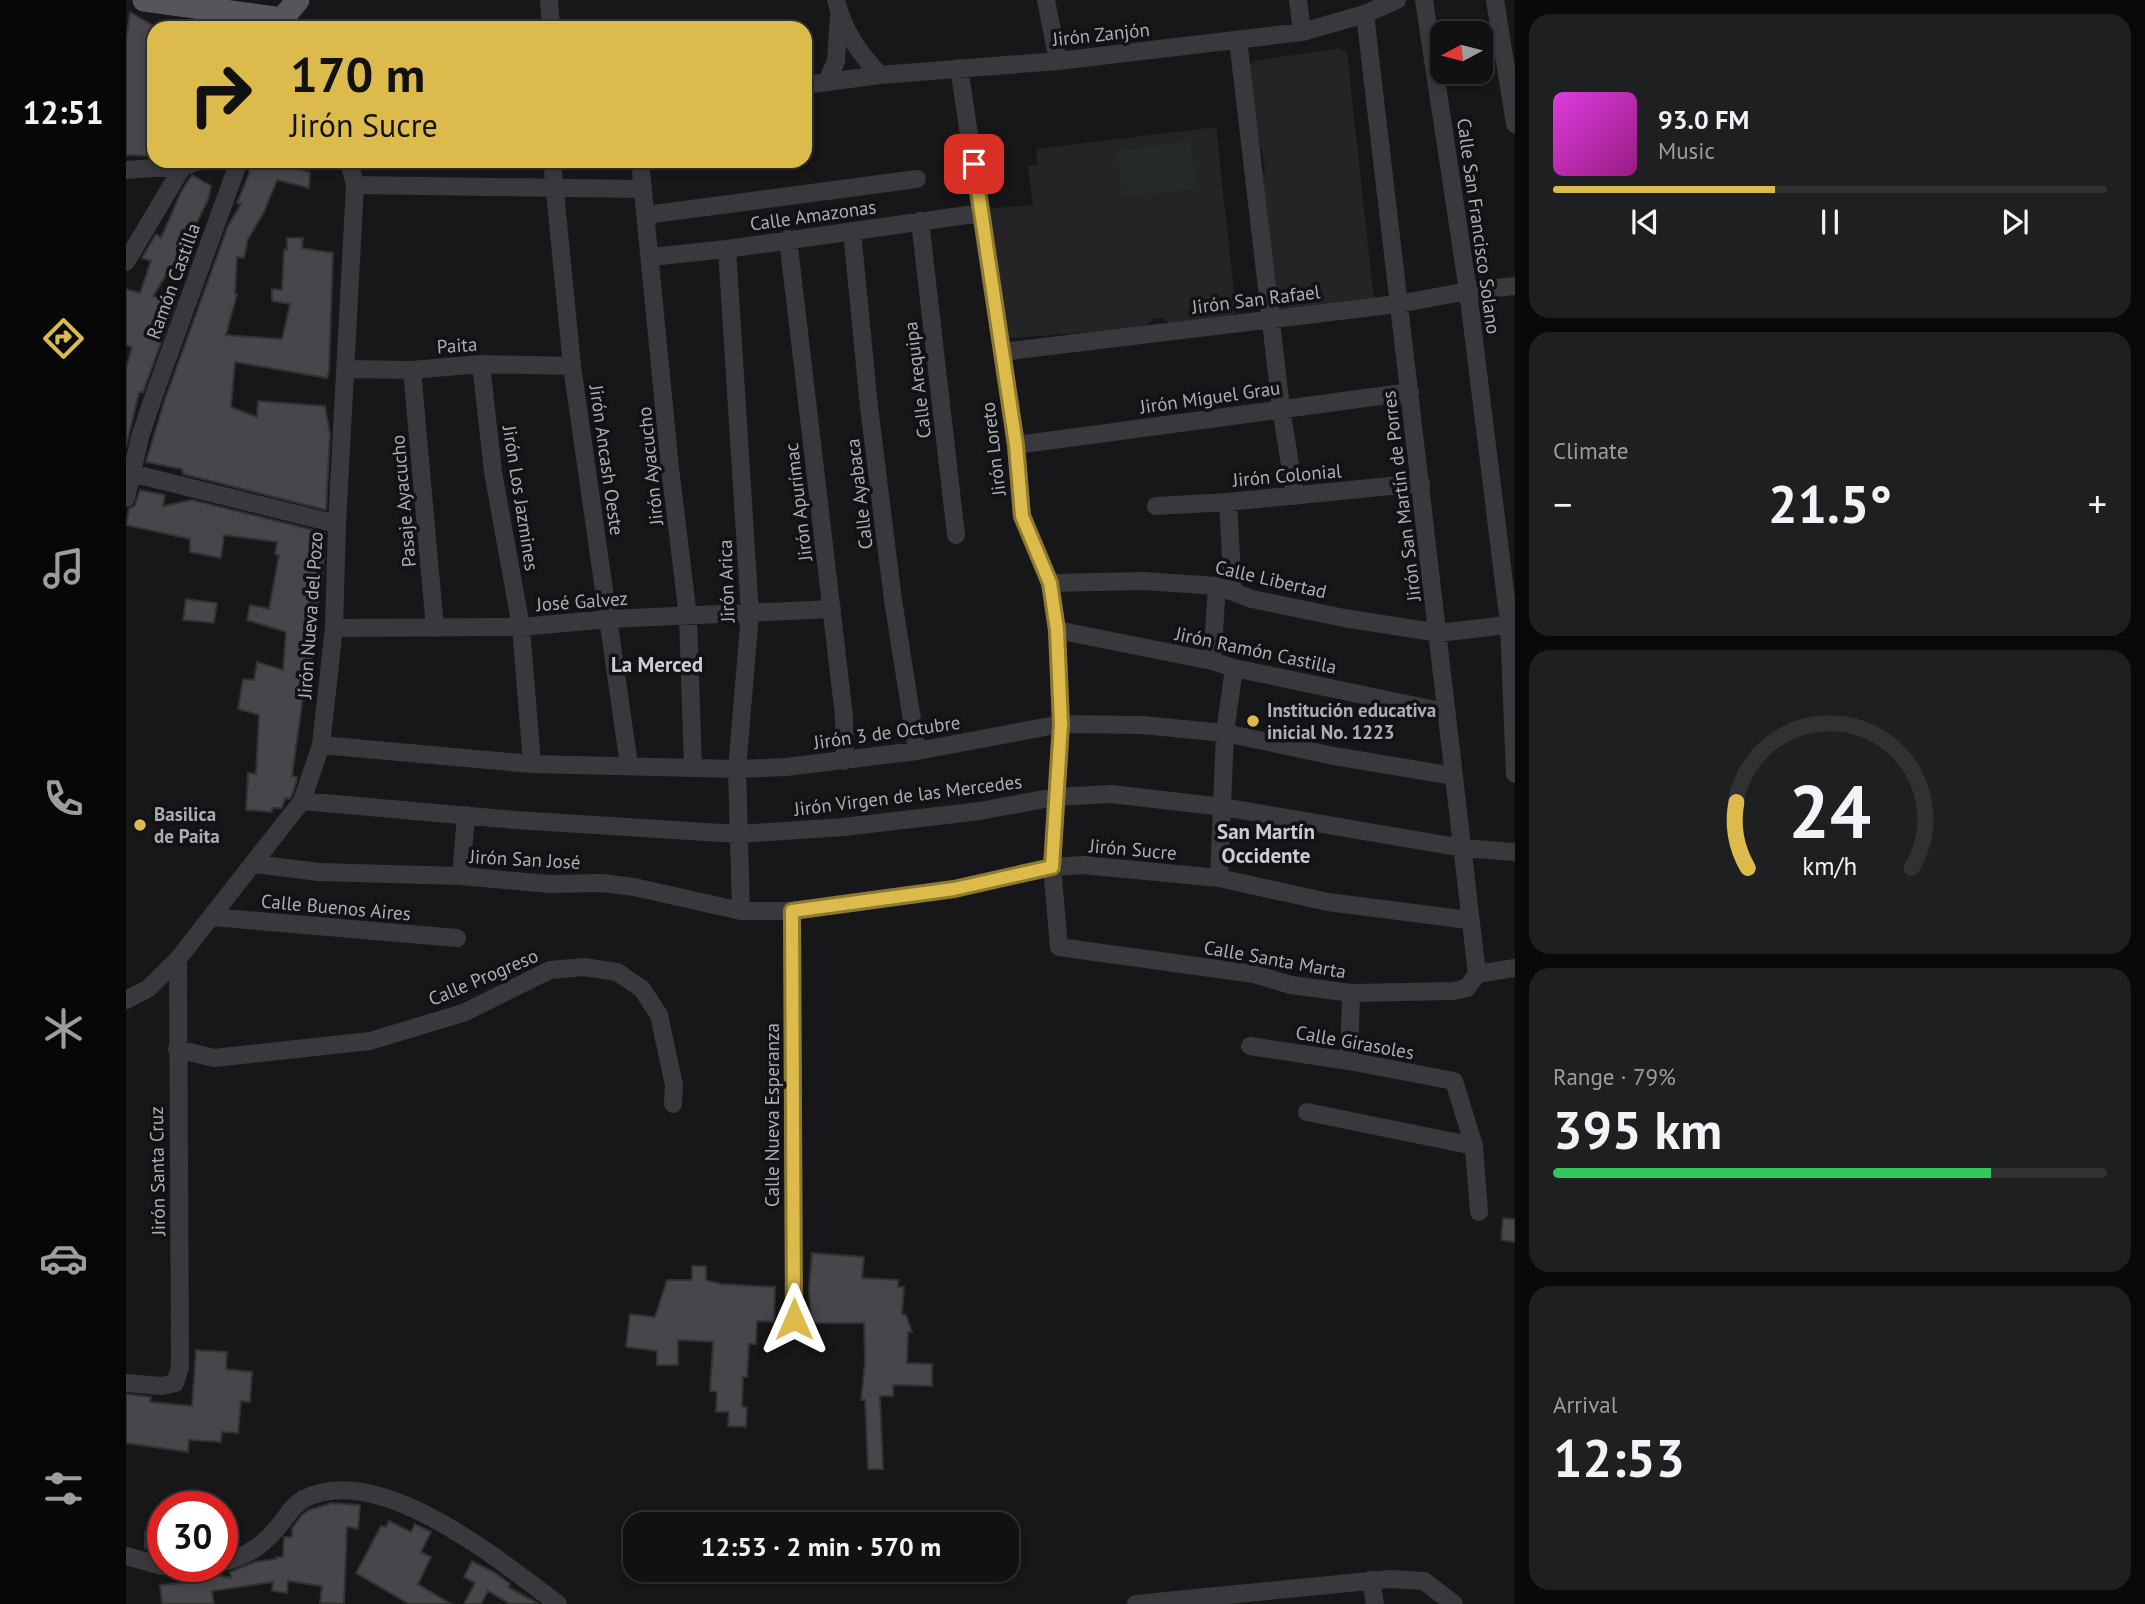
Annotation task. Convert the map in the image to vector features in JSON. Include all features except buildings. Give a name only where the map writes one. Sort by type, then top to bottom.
[{"type":"main road","points":[[144,0],[190,3],[266,21]]},
{"type":"main road","points":[[281,21],[298,0]]},
{"type":"street","points":[[549,0],[550,21]]},
{"type":"street","points":[[1046,0],[1058,61]]},
{"type":"street","points":[[1298,0],[1302,32]]},
{"type":"street","name":"Jirón Zanjón","points":[[812,84],[880,75],[1058,61],[1302,32],[1366,14],[1397,0]]},
{"type":"street","name":"Calle San Francisco Solano","points":[[1424,0],[1468,291],[1512,624],[1515,774]]},
{"type":"street","points":[[1495,0],[1515,124]]},
{"type":"street","points":[[837,6],[858,51],[880,75]]},
{"type":"street","points":[[827,82],[836,61],[837,6]]},
{"type":"street","name":"Jirón San Martín de Porres","points":[[1366,14],[1398,304],[1422,483],[1445,712],[1476,974]]},
{"type":"street","points":[[1238,40],[1281,408],[1296,496]]},
{"type":"street","name":"Jirón Loreto","points":[[959,68],[1016,445],[1022,516],[1050,583],[1057,630],[1061,724],[1052,867],[1059,947]]},
{"type":"street","points":[[126,170],[147,168]]},
{"type":"street","points":[[126,262],[187,168]]},
{"type":"street","name":"Ramón Castilla","points":[[126,498],[131,473],[133,435],[236,168]]},
{"type":"street","name":"Jirón Nueva del Pozo","points":[[126,1000],[149,988],[178,958],[302,801],[321,745],[334,628],[355,185],[351,168]]},
{"type":"street","name":"Jirón Ancash Oeste","points":[[553,168],[572,366],[629,765]]},
{"type":"street","name":"Jirón Ayacucho","points":[[641,168],[670,468],[688,617],[693,767]]},
{"type":"street","points":[[646,215],[917,179]]},
{"type":"street","points":[[355,185],[643,189]]},
{"type":"street","name":"Calle Amazonas","points":[[651,257],[727,249],[981,213]]},
{"type":"street","name":"Calle Arequipa","points":[[920,222],[956,535]]},
{"type":"street","name":"Calle Ayabaca","points":[[852,231],[892,600],[916,751]]},
{"type":"street","name":"Jirón Apurímac","points":[[788,239],[844,716],[845,761]]},
{"type":"street","name":"Jirón Arica","points":[[727,249],[750,613],[737,769],[741,911]]},
{"type":"street","name":"Jirón San Rafael","points":[[1002,352],[1398,304],[1468,291],[1515,286]]},
{"type":"street","name":"Paita","points":[[345,369],[412,370],[481,364],[572,366]]},
{"type":"street","name":"Jirón Los Jazmines","points":[[481,364],[494,472],[520,627],[532,764]]},
{"type":"street","name":"Pasaje Ayacucho","points":[[412,370],[435,628]]},
{"type":"street","name":"Jirón Miguel Grau","points":[[1016,445],[1410,392]]},
{"type":"street","points":[[131,473],[337,524]]},
{"type":"street","name":"Jirón Colonial","points":[[1156,506],[1228,502],[1422,483]]},
{"type":"street","points":[[1212,661],[1225,589],[1228,502]]},
{"type":"street","name":"Calle Libertad","points":[[1050,583],[1144,581],[1225,589],[1252,599],[1343,618],[1438,633],[1512,624]]},
{"type":"street","name":"José Galvez","points":[[334,628],[520,627],[609,619],[832,609]]},
{"type":"street","name":"Jirón Ramón Castilla","points":[[1057,630],[1445,712]]},
{"type":"street","points":[[1219,878],[1225,733],[1234,668]]},
{"type":"street","name":"Jirón 3 de Octubre","points":[[321,745],[532,764],[737,769],[845,761],[916,751],[1061,724],[1142,725],[1225,733],[1334,756],[1454,776]]},
{"type":"street","name":"Jirón Virgen de las Mercedes","points":[[302,801],[466,816],[738,834],[844,827],[980,811],[1055,797],[1111,794],[1223,807],[1463,848],[1515,852]]},
{"type":"street","points":[[461,876],[466,816]]},
{"type":"street","name":"Jirón San José","points":[[254,863],[319,872],[461,876],[516,883],[602,883],[634,887],[741,911],[792,911]]},
{"type":"street","name":"Jirón Sucre","points":[[792,911],[954,889],[1052,867],[1105,866],[1219,878],[1328,902],[1469,920]]},
{"type":"street","name":"Calle Nueva Esperanza","points":[[792,911],[794,1319]]},
{"type":"street","name":"Calle Buenos Aires","points":[[212,917],[457,938]]},
{"type":"street","name":"Calle Santa Marta","points":[[1059,947],[1254,974],[1291,985],[1351,993],[1453,991],[1467,988],[1476,974]]},
{"type":"street","name":"Jirón Santa Cruz","points":[[126,1383],[174,1383],[180,1367],[178,958]]},
{"type":"street","name":"Calle Progreso","points":[[177,1049],[214,1058],[370,1041],[463,1013],[550,970],[584,967],[617,972],[642,989],[659,1015],[674,1085],[673,1104]]},
{"type":"street","points":[[1476,974],[1515,968]]},
{"type":"street","points":[[1349,1061],[1351,993]]},
{"type":"street","name":"Calle Girasoles","points":[[1250,1046],[1454,1081],[1474,1146]]},
{"type":"street","points":[[1307,1112],[1474,1146],[1479,1212]]},
{"type":"street","points":[[238,1558],[248,1555],[271,1535],[293,1506],[303,1500],[332,1490],[359,1492],[405,1504],[426,1513],[558,1604]]},
{"type":"street","points":[[126,1556],[147,1562]]},
{"type":"street","points":[[1136,1604],[1390,1579],[1424,1581],[1454,1604]]},
{"type":"street","points":[[1371,1580],[1375,1604]]},
{"type":"shaded area","points":[[1340,48],[1347,54],[1374,298],[1273,312],[1259,179],[1265,172],[1262,149],[1255,146],[1247,68],[1254,61]]},
{"type":"shaded area","points":[[1216,127],[1236,311],[1232,317],[1171,325],[1163,318],[1153,319],[1145,328],[1000,339],[980,209],[1033,205],[1028,166],[1038,165],[1036,149]]},
{"type":"shaded area","points":[[1191,142],[1196,188],[1122,197],[1117,150]]},
{"type":"place","name":"Institución educativa inicial No. 1223","points":[[1253,721]]},
{"type":"place","name":"Basilica de Paita","points":[[140,825]]},
{"type":"district","name":"La Merced","points":[[657,665]]},
{"type":"district","name":"San Martín Occidente","points":[[1266,844]]},
{"type":"route","points":[[794,1319],[792,911],[954,889],[1052,867],[1061,724],[1057,630],[1050,583],[1022,516],[1016,445],[974,164]]}]
